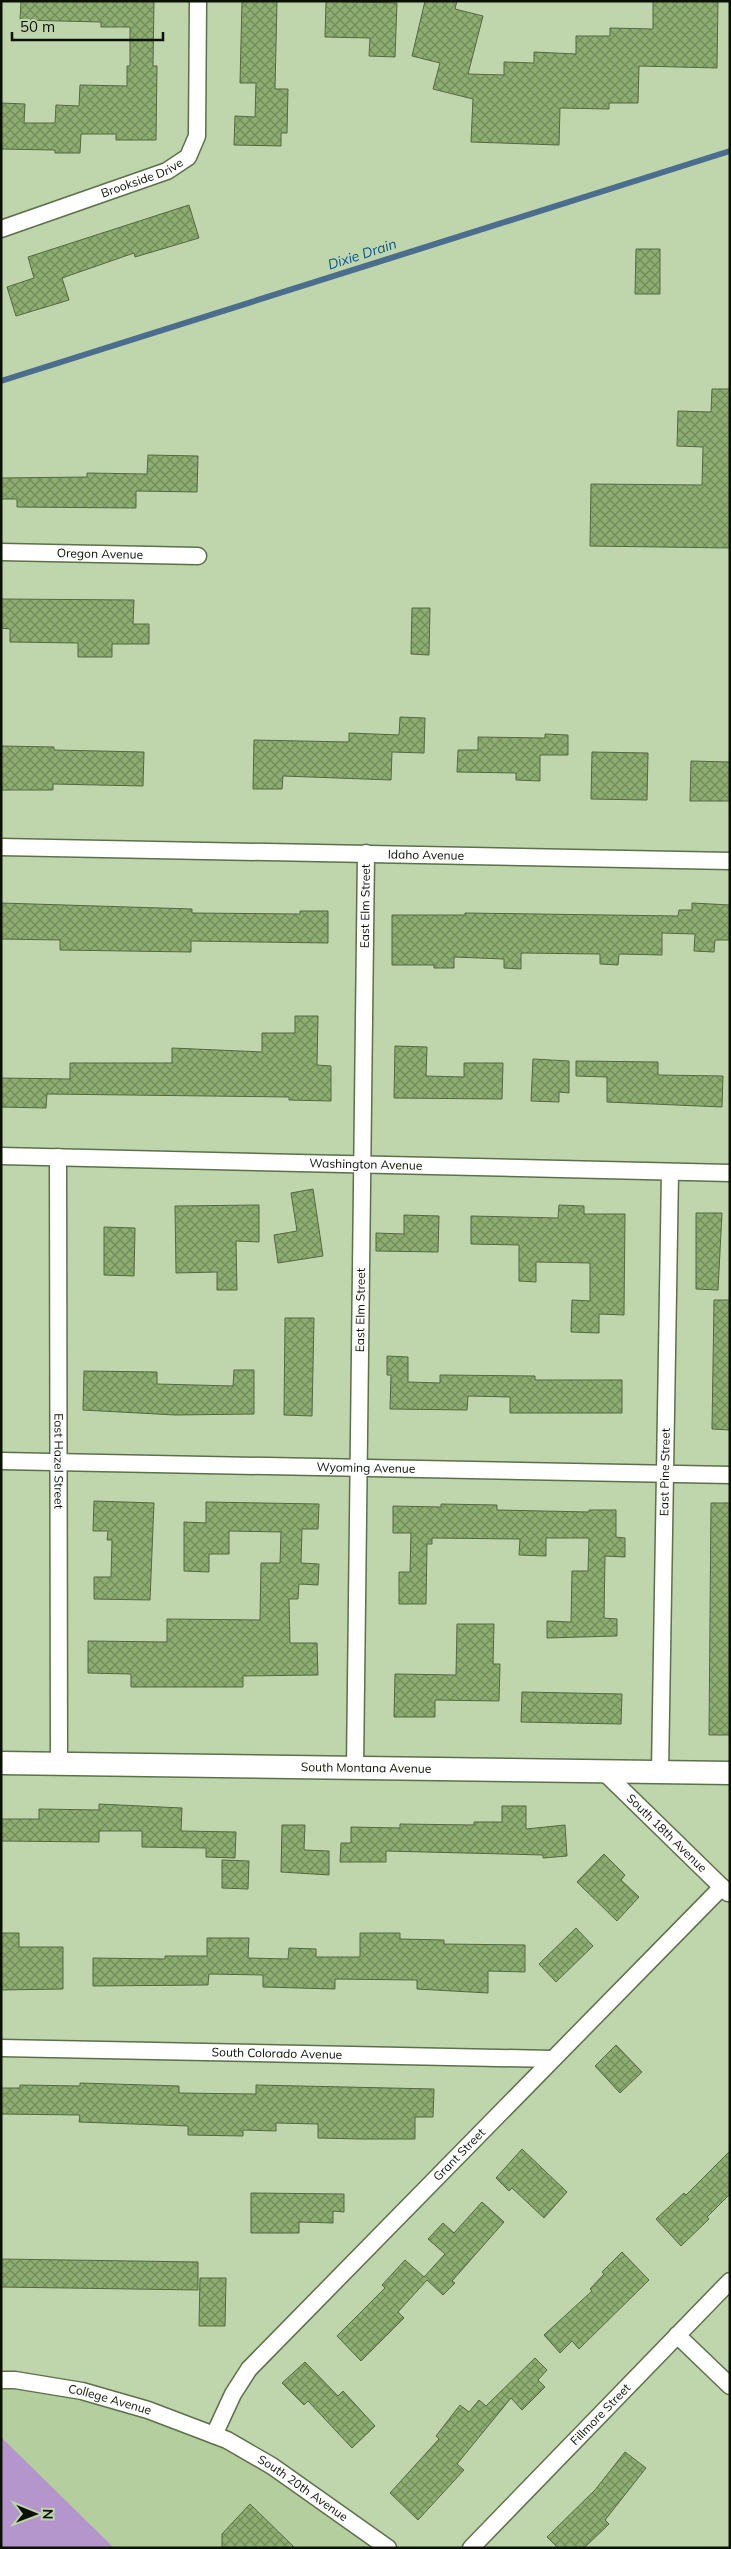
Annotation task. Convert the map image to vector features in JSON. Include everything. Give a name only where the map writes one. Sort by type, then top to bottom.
[{"type":"street","name":"Brookside Drive","points":[[1,229],[167,171],[188,157],[197,136],[198,1]]},
{"type":"street","name":"Oregon Avenue","points":[[1,552],[198,556]]},
{"type":"street","name":"Idaho Avenue","points":[[1,847],[730,860]]},
{"type":"street","name":"East Elm Street","points":[[355,1768],[357,1468],[366,854]]},
{"type":"street","name":"Washington Avenue","points":[[1,1156],[730,1173]]},
{"type":"street","name":"East Hazel Street","points":[[58,1157],[59,1764]]},
{"type":"street","name":"East Pine Street","points":[[660,1772],[670,1172]]},
{"type":"street","name":"Wyoming Avenue","points":[[1,1461],[730,1475]]},
{"type":"street","name":"South Montana Avenue","points":[[1,1763],[730,1773]]},
{"type":"street","name":"South 18th Avenue","points":[[603,1771],[726,1891]]},
{"type":"street","name":"Grant Street","points":[[214,2435],[233,2394],[249,2369],[552,2059],[726,1891]]},
{"type":"street","name":"South Colorado Avenue","points":[[1,2048],[552,2059]]},
{"type":"street","name":"Fillmore Street","points":[[471,2548],[730,2281]]},
{"type":"street","points":[[677,2335],[730,2386]]},
{"type":"street","name":"College Avenue","points":[[1,2380],[15,2380],[82,2391],[148,2410],[214,2435]]},
{"type":"street","name":"South 20th Avenue","points":[[214,2435],[227,2440],[272,2466],[388,2548]]},
{"type":"shaded area","points":[[1,2380],[15,2380],[227,2440],[388,2548],[1,2548]]},
{"type":"shaded area","points":[[1,2437],[114,2548],[1,2548]]},
{"type":"building","points":[[21,1],[154,1],[153,66],[157,66],[156,140],[116,140],[116,134],[81,134],[80,153],[55,153],[55,150],[1,149],[1,103],[25,104],[24,123],[55,123],[56,105],[79,106],[80,85],[127,86],[127,66],[130,66],[130,27],[101,27],[101,22],[20,20]]},
{"type":"building","points":[[242,1],[277,1],[275,89],[288,89],[287,133],[281,133],[281,146],[234,145],[235,116],[255,117],[256,83],[240,83]]},
{"type":"building","points":[[326,1],[397,3],[395,57],[369,56],[370,38],[325,37]]},
{"type":"building","points":[[425,1],[457,1],[455,9],[483,16],[468,74],[504,75],[504,62],[534,63],[534,52],[576,54],[576,36],[610,36],[610,28],[653,29],[653,1],[718,1],[717,68],[639,66],[638,103],[609,103],[609,109],[560,108],[559,145],[471,142],[473,99],[433,89],[440,63],[412,56]]},
{"type":"building","points":[[189,205],[199,238],[135,257],[134,253],[62,278],[69,300],[16,316],[7,287],[34,278],[28,257]]},
{"type":"building","points":[[636,249],[660,249],[660,294],[635,294]]},
{"type":"building","points":[[712,389],[730,389],[730,548],[590,546],[591,484],[702,485],[703,447],[677,446],[678,411],[711,412]]},
{"type":"building","points":[[148,455],[198,456],[197,492],[136,491],[136,508],[17,507],[17,499],[1,499],[1,478],[87,477],[87,473],[147,474]]},
{"type":"building","points":[[1,599],[134,600],[133,624],[149,624],[149,644],[112,644],[112,657],[78,657],[78,643],[10,642],[10,629],[1,628]]},
{"type":"building","points":[[412,608],[430,608],[429,655],[411,654]]},
{"type":"building","points":[[400,717],[425,718],[424,753],[392,752],[391,780],[283,776],[282,789],[253,789],[254,740],[349,742],[349,733],[399,735]]},
{"type":"building","points":[[545,734],[568,735],[568,755],[540,755],[540,781],[516,780],[516,773],[457,772],[458,750],[478,750],[478,737],[545,738]]},
{"type":"building","points":[[1,746],[54,747],[54,750],[144,752],[143,786],[53,784],[53,790],[1,790]]},
{"type":"building","points":[[592,752],[648,753],[647,800],[591,799]]},
{"type":"building","points":[[691,761],[730,762],[730,801],[690,801]]},
{"type":"building","points":[[1,903],[192,909],[192,913],[300,914],[300,911],[328,911],[328,943],[191,941],[191,952],[60,950],[60,940],[1,939]]},
{"type":"building","points":[[692,903],[730,905],[730,940],[715,940],[714,952],[694,951],[695,934],[662,933],[662,955],[619,954],[618,965],[600,964],[600,954],[521,953],[521,969],[504,968],[504,959],[454,957],[454,968],[434,968],[434,965],[392,965],[392,915],[465,915],[465,913],[678,916],[679,910],[692,910]]},
{"type":"building","points":[[295,1016],[318,1016],[317,1065],[331,1066],[331,1101],[289,1100],[289,1097],[47,1094],[46,1108],[1,1107],[1,1078],[70,1079],[70,1063],[172,1063],[172,1048],[262,1052],[262,1033],[295,1033]]},
{"type":"building","points":[[395,1046],[427,1047],[426,1076],[464,1077],[464,1063],[503,1063],[502,1099],[394,1098]]},
{"type":"building","points":[[533,1059],[569,1061],[569,1093],[559,1092],[559,1102],[531,1101]]},
{"type":"building","points":[[576,1061],[658,1062],[658,1075],[723,1076],[722,1107],[607,1102],[607,1077],[576,1076]]},
{"type":"building","points":[[313,1189],[323,1256],[278,1263],[274,1235],[297,1231],[291,1193]]},
{"type":"building","points":[[259,1205],[259,1242],[236,1241],[237,1290],[217,1290],[217,1272],[176,1273],[175,1206]]},
{"type":"building","points":[[559,1205],[584,1206],[584,1214],[625,1214],[624,1315],[599,1314],[599,1333],[571,1332],[572,1300],[590,1301],[590,1263],[536,1262],[536,1282],[519,1281],[519,1245],[471,1244],[471,1216],[558,1218]]},
{"type":"building","points":[[696,1213],[722,1213],[718,1290],[696,1289]]},
{"type":"building","points":[[404,1215],[439,1216],[438,1252],[376,1251],[376,1233],[404,1234]]},
{"type":"building","points":[[104,1227],[135,1228],[134,1276],[104,1275]]},
{"type":"building","points":[[714,1300],[730,1300],[730,1430],[712,1429]]},
{"type":"building","points":[[285,1318],[314,1318],[312,1416],[284,1415]]},
{"type":"building","points":[[387,1356],[408,1357],[408,1382],[440,1383],[440,1375],[535,1376],[535,1380],[622,1380],[622,1413],[510,1413],[510,1397],[468,1396],[467,1410],[390,1409],[391,1375],[387,1375]]},
{"type":"building","points":[[234,1370],[254,1370],[254,1414],[175,1415],[83,1410],[84,1371],[157,1372],[157,1384],[233,1386]]},
{"type":"building","points":[[94,1501],[154,1503],[150,1600],[94,1599],[94,1577],[111,1577],[112,1540],[107,1540],[108,1531],[93,1531]]},
{"type":"building","points":[[206,1502],[319,1504],[318,1529],[302,1529],[301,1563],[319,1564],[318,1585],[299,1584],[298,1599],[289,1599],[290,1643],[317,1643],[318,1675],[243,1676],[243,1687],[131,1687],[131,1674],[88,1673],[88,1641],[167,1642],[167,1619],[260,1620],[261,1563],[280,1563],[281,1532],[229,1531],[229,1554],[209,1554],[209,1572],[184,1571],[184,1522],[206,1523]]},
{"type":"building","points":[[711,1503],[730,1503],[730,1735],[709,1735]]},
{"type":"building","points":[[441,1504],[497,1505],[497,1510],[589,1512],[589,1510],[616,1510],[616,1537],[625,1538],[625,1557],[605,1556],[604,1618],[617,1619],[617,1636],[547,1638],[547,1621],[571,1622],[572,1571],[588,1571],[589,1538],[546,1538],[546,1556],[519,1555],[520,1539],[432,1538],[432,1544],[427,1544],[426,1604],[399,1604],[399,1572],[410,1572],[411,1533],[393,1533],[393,1506],[441,1507]]},
{"type":"building","points":[[457,1624],[494,1624],[493,1664],[500,1664],[499,1701],[435,1700],[435,1717],[394,1717],[395,1674],[456,1675]]},
{"type":"building","points":[[522,1692],[622,1694],[621,1724],[521,1722]]},
{"type":"building","points":[[99,1804],[182,1808],[181,1831],[236,1832],[235,1858],[206,1857],[206,1848],[142,1847],[142,1831],[99,1831],[99,1842],[1,1841],[1,1819],[39,1819],[39,1809],[99,1810]]},
{"type":"building","points":[[502,1806],[526,1806],[526,1829],[565,1825],[567,1856],[543,1858],[543,1855],[386,1851],[386,1862],[340,1862],[341,1843],[351,1843],[351,1827],[400,1828],[400,1824],[474,1825],[474,1822],[502,1822]]},
{"type":"building","points":[[282,1825],[305,1825],[304,1850],[329,1851],[329,1875],[281,1872]]},
{"type":"building","points":[[604,1854],[625,1875],[621,1880],[639,1897],[617,1921],[577,1882]]},
{"type":"building","points":[[222,1860],[249,1861],[248,1889],[222,1888]]},
{"type":"building","points":[[576,1928],[593,1946],[556,1982],[539,1964]]},
{"type":"building","points":[[1,1933],[19,1933],[19,1947],[63,1947],[63,1989],[1,1990]]},
{"type":"building","points":[[360,1933],[400,1933],[400,1939],[444,1940],[444,1944],[525,1945],[525,1972],[488,1971],[488,1993],[417,1989],[417,1980],[335,1979],[335,1989],[263,1987],[263,1975],[209,1974],[208,1985],[93,1986],[93,1958],[165,1959],[165,1956],[207,1956],[207,1938],[249,1938],[248,1958],[288,1959],[289,1948],[316,1949],[316,1957],[360,1957]]},
{"type":"building","points":[[616,2045],[642,2072],[620,2093],[595,2066]]},
{"type":"building","points":[[80,2083],[179,2086],[179,2093],[256,2094],[256,2085],[434,2089],[433,2117],[415,2117],[415,2139],[361,2139],[318,2138],[318,2124],[276,2123],[276,2131],[243,2130],[243,2136],[188,2135],[188,2126],[79,2122],[80,2115],[1,2114],[1,2088],[20,2088],[20,2085],[80,2086]]},
{"type":"building","points":[[522,2149],[567,2192],[544,2218],[512,2188],[509,2191],[496,2178]]},
{"type":"building","points":[[730,2151],[730,2194],[707,2217],[709,2219],[681,2246],[656,2219],[684,2193],[686,2195]]},
{"type":"building","points":[[251,2193],[344,2194],[344,2212],[333,2211],[333,2223],[299,2222],[299,2233],[251,2233]]},
{"type":"building","points":[[482,2202],[504,2222],[452,2281],[455,2283],[443,2295],[427,2280],[398,2312],[404,2318],[361,2361],[337,2336],[385,2288],[382,2285],[405,2260],[424,2277],[445,2254],[428,2239],[443,2223],[454,2233]]},
{"type":"building","points":[[622,2252],[649,2280],[579,2349],[572,2341],[560,2353],[544,2335],[592,2291],[590,2289],[604,2274],[602,2272]]},
{"type":"building","points":[[1,2259],[198,2262],[198,2290],[1,2287]]},
{"type":"building","points":[[200,2278],[226,2278],[225,2326],[199,2326]]},
{"type":"building","points":[[535,2358],[547,2370],[538,2380],[545,2387],[522,2410],[511,2398],[457,2464],[464,2470],[418,2520],[390,2493],[439,2439],[436,2436],[460,2405],[469,2412],[479,2400],[486,2406]]},
{"type":"building","points":[[305,2362],[338,2396],[343,2391],[375,2426],[352,2448],[308,2401],[304,2405],[282,2383]]},
{"type":"building","points":[[625,2452],[646,2468],[605,2520],[609,2524],[584,2548],[558,2548],[547,2537],[595,2490]]},
{"type":"building","points":[[250,2504],[295,2548],[222,2548],[222,2534]]},
{"type":"waterway","name":"Dixie Drain","points":[[1,381],[730,151]]}]
